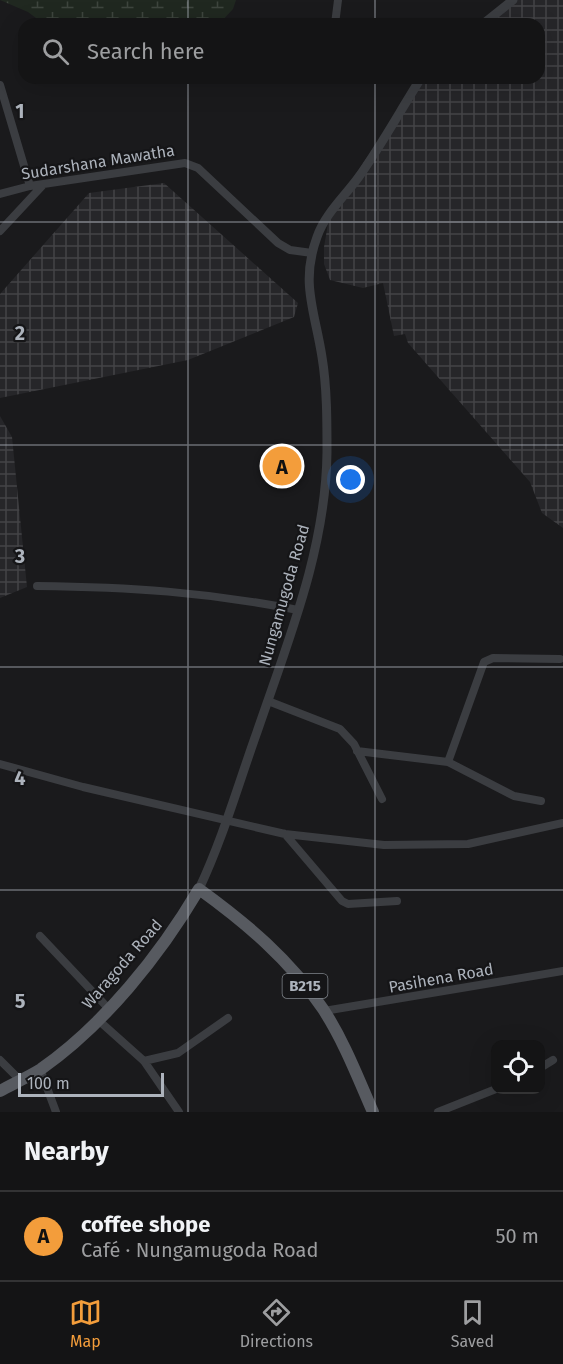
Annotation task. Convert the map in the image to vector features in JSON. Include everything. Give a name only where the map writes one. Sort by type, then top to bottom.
[{"type":"main road","name":"Waragoda Road","points":[[0,1091],[40,1069],[108,1008],[134,981],[176,929],[199,889]]},
{"type":"main road","name":"B215","points":[[199,889],[241,919],[278,954],[324,1011],[348,1055],[373,1112]]},
{"type":"street","points":[[336,18],[338,0]]},
{"type":"street","points":[[490,18],[513,0]]},
{"type":"street","name":"Nungamugoda Road","points":[[199,889],[228,819],[298,610],[324,513],[327,451],[322,359],[307,281],[312,253],[317,235],[330,212],[357,180],[389,132],[417,84]]},
{"type":"street","points":[[0,85],[4,117],[30,186]]},
{"type":"street","name":"Sudarshana Mawatha","points":[[0,194],[30,186],[185,163],[198,168],[278,243],[290,250],[312,253]]},
{"type":"street","points":[[0,231],[42,186]]},
{"type":"street","points":[[37,586],[131,587],[227,596],[298,610]]},
{"type":"street","points":[[448,762],[484,662],[493,658],[560,659]]},
{"type":"street","points":[[268,700],[340,729],[357,751],[382,799]]},
{"type":"street","points":[[357,751],[448,762],[514,796],[541,801]]},
{"type":"street","points":[[0,764],[93,790],[228,819],[285,834],[384,845],[468,844],[563,823]]},
{"type":"street","points":[[285,834],[348,904],[397,901]]},
{"type":"street","points":[[40,936],[108,1008]]},
{"type":"street","name":"Pasihena Road","points":[[324,1011],[563,971]]},
{"type":"street","points":[[144,1061],[178,1053],[228,1018]]},
{"type":"street","points":[[97,1019],[144,1061],[179,1112]]},
{"type":"street","points":[[0,1060],[20,1080]]},
{"type":"street","points":[[545,1065],[553,1060]]},
{"type":"street","points":[[40,1069],[56,1112]]},
{"type":"street","points":[[438,1112],[491,1091]]},
{"type":"shaded area","points":[[513,0],[563,0],[563,528],[542,513],[530,482],[408,343],[405,334],[394,336],[383,283],[363,288],[330,280],[324,264],[324,247],[330,212],[417,84],[545,84],[545,18],[490,18]]},
{"type":"shaded area","points":[[164,183],[298,303],[294,317],[188,360],[0,398],[0,294],[89,193]]},
{"type":"shaded area","points":[[0,416],[12,437],[27,587],[0,598]]},
{"type":"green space","points":[[0,0],[236,0],[233,9],[225,18],[36,18]]},
{"type":"place","name":"coffee shope","points":[[282,466]]}]
